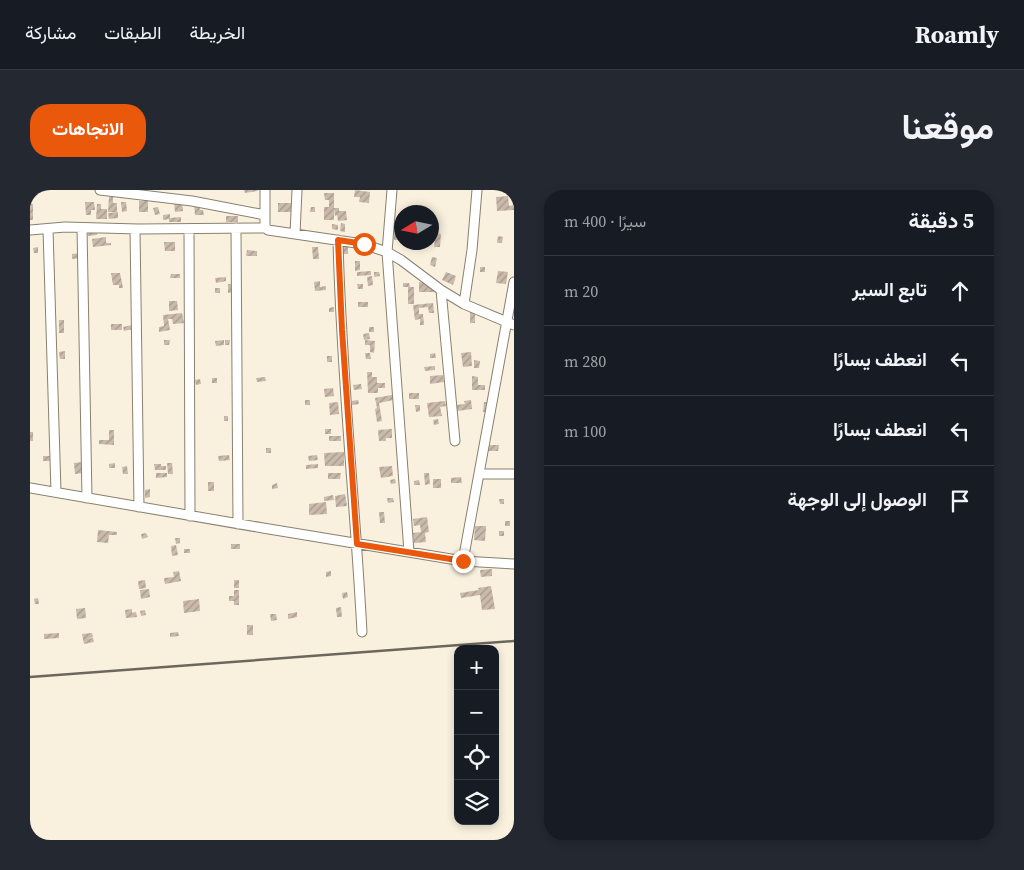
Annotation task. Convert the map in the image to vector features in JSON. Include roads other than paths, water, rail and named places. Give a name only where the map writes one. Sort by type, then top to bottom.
[{"type":"street","points":[[100,190],[144,193],[265,215]]},
{"type":"street","points":[[192,190],[192,201]]},
{"type":"street","points":[[265,190],[266,228]]},
{"type":"street","points":[[295,234],[297,190]]},
{"type":"street","points":[[392,190],[387,252],[409,552]]},
{"type":"street","points":[[464,304],[472,250],[477,190]]},
{"type":"street","points":[[30,230],[82,228],[266,228],[268,230],[364,244],[387,252],[464,304],[510,323]]},
{"type":"street","points":[[82,228],[87,498]]},
{"type":"street","points":[[189,228],[190,516]]},
{"type":"street","points":[[236,228],[238,524]]},
{"type":"street","points":[[48,229],[56,492]]},
{"type":"street","points":[[135,229],[139,507]]},
{"type":"street","points":[[338,240],[362,632]]},
{"type":"street","points":[[463,561],[510,323],[514,282]]},
{"type":"street","points":[[441,290],[455,440]]},
{"type":"street","points":[[479,474],[514,474]]},
{"type":"street","points":[[30,488],[463,561],[514,564]]},
{"type":"railway","points":[[30,677],[514,641]]}]
